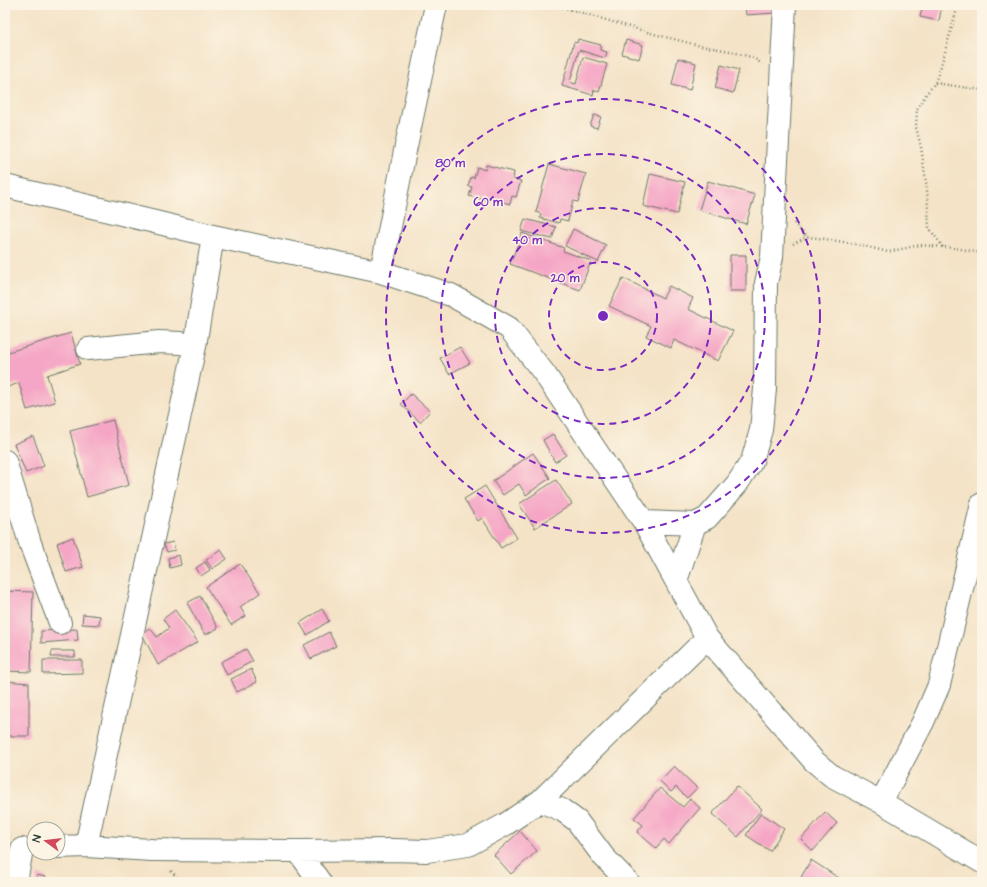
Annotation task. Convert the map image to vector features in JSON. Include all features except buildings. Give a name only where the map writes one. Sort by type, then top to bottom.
[{"type":"street","points":[[381,272],[436,5]]},
{"type":"street","points":[[644,522],[696,524],[707,518],[737,484],[752,461],[761,430],[764,389],[766,283],[772,257],[785,5]]},
{"type":"street","points":[[5,186],[213,236],[381,272],[452,295],[508,328],[544,373],[644,522],[707,638],[814,761],[832,776],[881,802],[982,862]]},
{"type":"street","points":[[86,846],[195,346],[213,236]]},
{"type":"street","points":[[88,349],[159,342],[181,343],[195,346]]},
{"type":"street","points":[[5,461],[30,543],[60,623]]},
{"type":"street","points":[[881,802],[924,722],[939,685],[982,504]]},
{"type":"street","points":[[676,581],[696,524]]},
{"type":"street","points":[[66,847],[86,846],[152,850],[427,851],[468,845],[506,824],[540,801],[707,638]]},
{"type":"street","points":[[540,801],[562,810],[578,821],[603,856],[628,882]]},
{"type":"street","points":[[16,882],[20,848]]},
{"type":"street","points":[[298,851],[320,882]]},
{"type":"path","points":[[555,5],[654,34],[701,46],[730,51],[754,58],[771,70],[781,89]]},
{"type":"path","points":[[943,247],[929,228],[927,189],[916,127],[917,108],[935,83],[958,5]]},
{"type":"path","points":[[935,83],[982,90]]},
{"type":"path","points":[[772,257],[788,246],[807,237],[856,244],[888,252],[920,245],[955,248],[982,253]]}]
